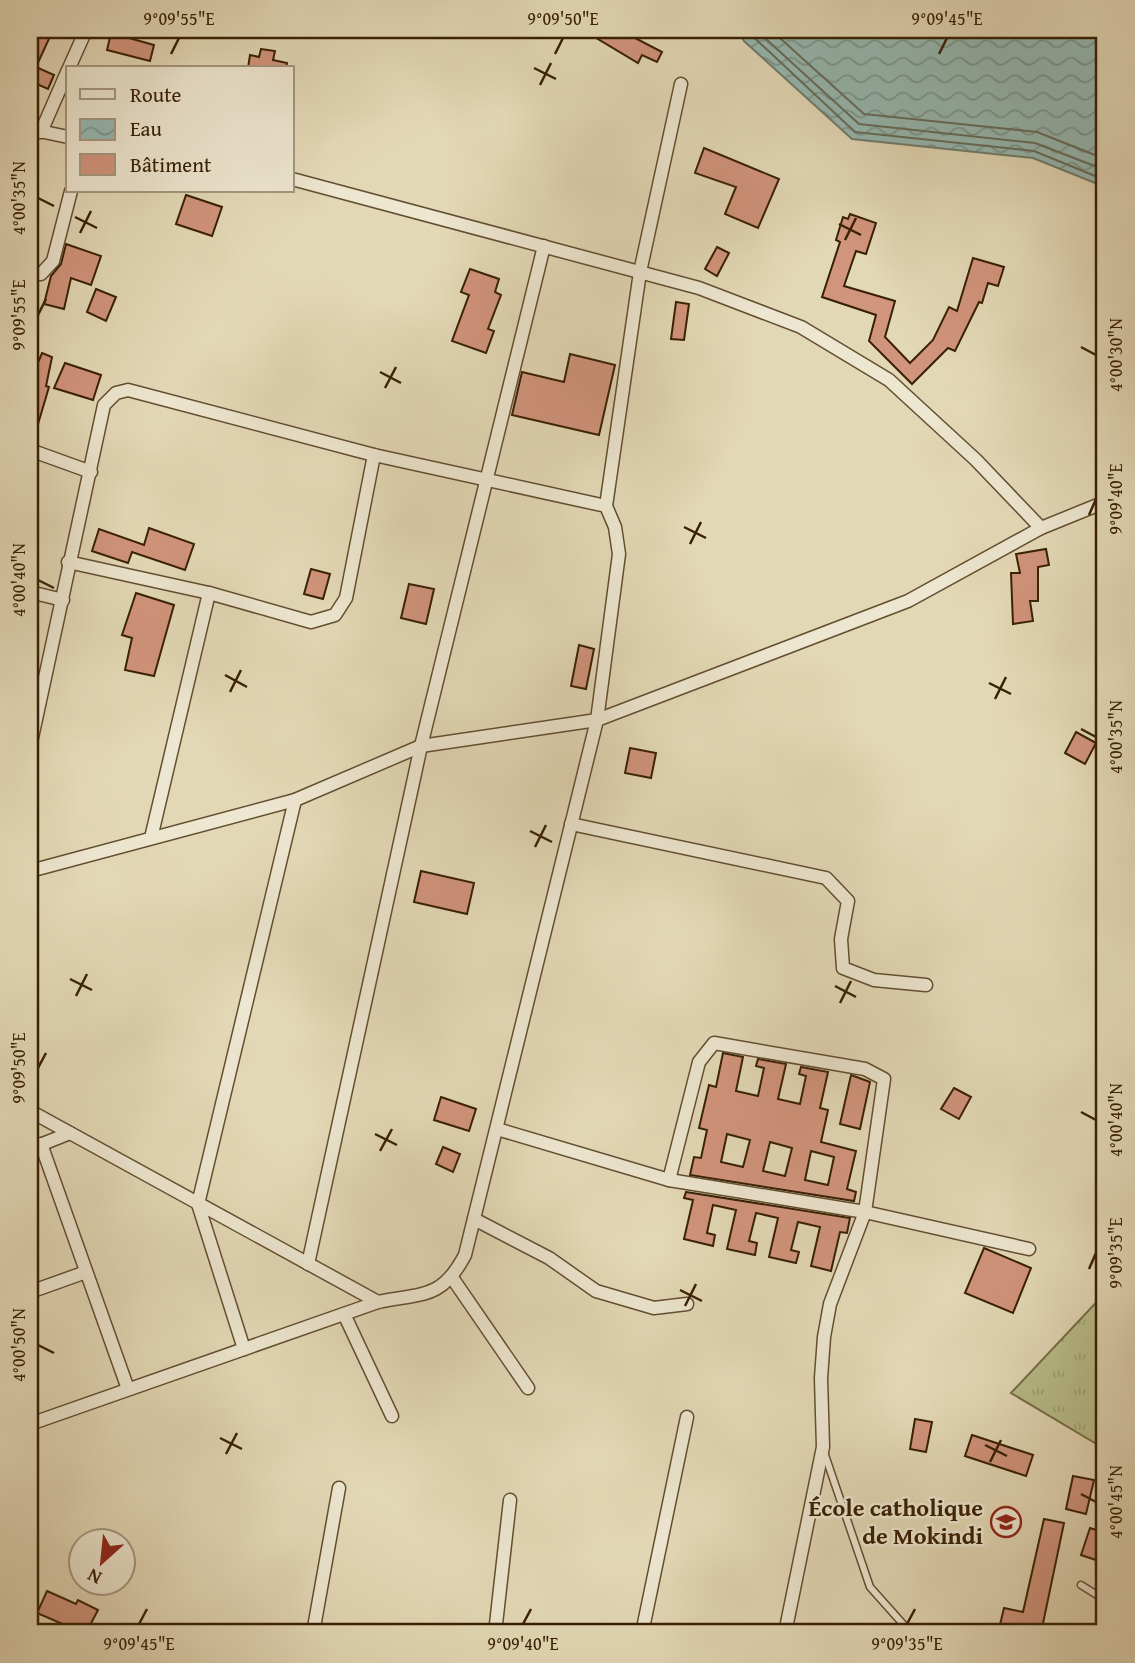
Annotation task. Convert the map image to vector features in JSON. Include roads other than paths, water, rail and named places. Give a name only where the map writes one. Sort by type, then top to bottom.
[{"type":"street","points":[[70,66],[86,30]]},
{"type":"street","points":[[66,74],[35,130],[66,137]]},
{"type":"street","points":[[30,1424],[378,1302],[434,1291],[453,1279],[466,1255],[597,720],[619,554],[615,527],[606,506],[640,272],[681,84]]},
{"type":"street","points":[[294,180],[699,288],[801,327],[889,380],[976,460],[1041,528]]},
{"type":"street","points":[[30,272],[41,274],[53,261],[71,192]]},
{"type":"street","points":[[308,1264],[421,746],[544,246]]},
{"type":"street","points":[[30,747],[104,405],[116,393],[128,390],[374,455],[606,506]]},
{"type":"street","points":[[30,450],[91,472]]},
{"type":"street","points":[[68,562],[209,593],[311,622],[335,615],[346,598],[374,455]]},
{"type":"street","points":[[30,870],[295,800],[421,746],[597,720],[908,601],[1041,528],[1105,502]]},
{"type":"street","points":[[30,592],[63,600]]},
{"type":"street","points":[[151,838],[209,593]]},
{"type":"street","points":[[244,1349],[198,1204],[295,800]]},
{"type":"street","points":[[571,824],[826,877],[848,901],[841,939],[843,968],[874,980],[926,985]]},
{"type":"street","points":[[669,1180],[699,1062],[714,1043],[865,1069],[884,1079],[865,1212],[830,1304],[824,1337],[821,1378],[823,1447],[785,1633]]},
{"type":"street","points":[[30,1111],[378,1302]]},
{"type":"street","points":[[496,1129],[669,1180],[865,1212],[1029,1249]]},
{"type":"street","points":[[70,1133],[35,1147],[86,1272],[128,1389]]},
{"type":"street","points":[[474,1219],[549,1258],[597,1291],[654,1308],[687,1304]]},
{"type":"street","points":[[30,1292],[86,1272]]},
{"type":"street","points":[[453,1279],[528,1388]]},
{"type":"street","points":[[344,1314],[392,1416]]},
{"type":"street","points":[[642,1633],[687,1417]]},
{"type":"street","points":[[313,1633],[339,1488]]},
{"type":"street","points":[[495,1633],[510,1500]]},
{"type":"lane","points":[[823,1447],[870,1587],[911,1633]]},
{"type":"lane","points":[[1081,1585],[1105,1600]]},
{"type":"water","points":[[738,30],[1105,30],[1105,187],[1033,158],[852,139],[744,41]]},
{"type":"place","name":"École catholique de Mokindi","points":[[1006,1522]]}]
